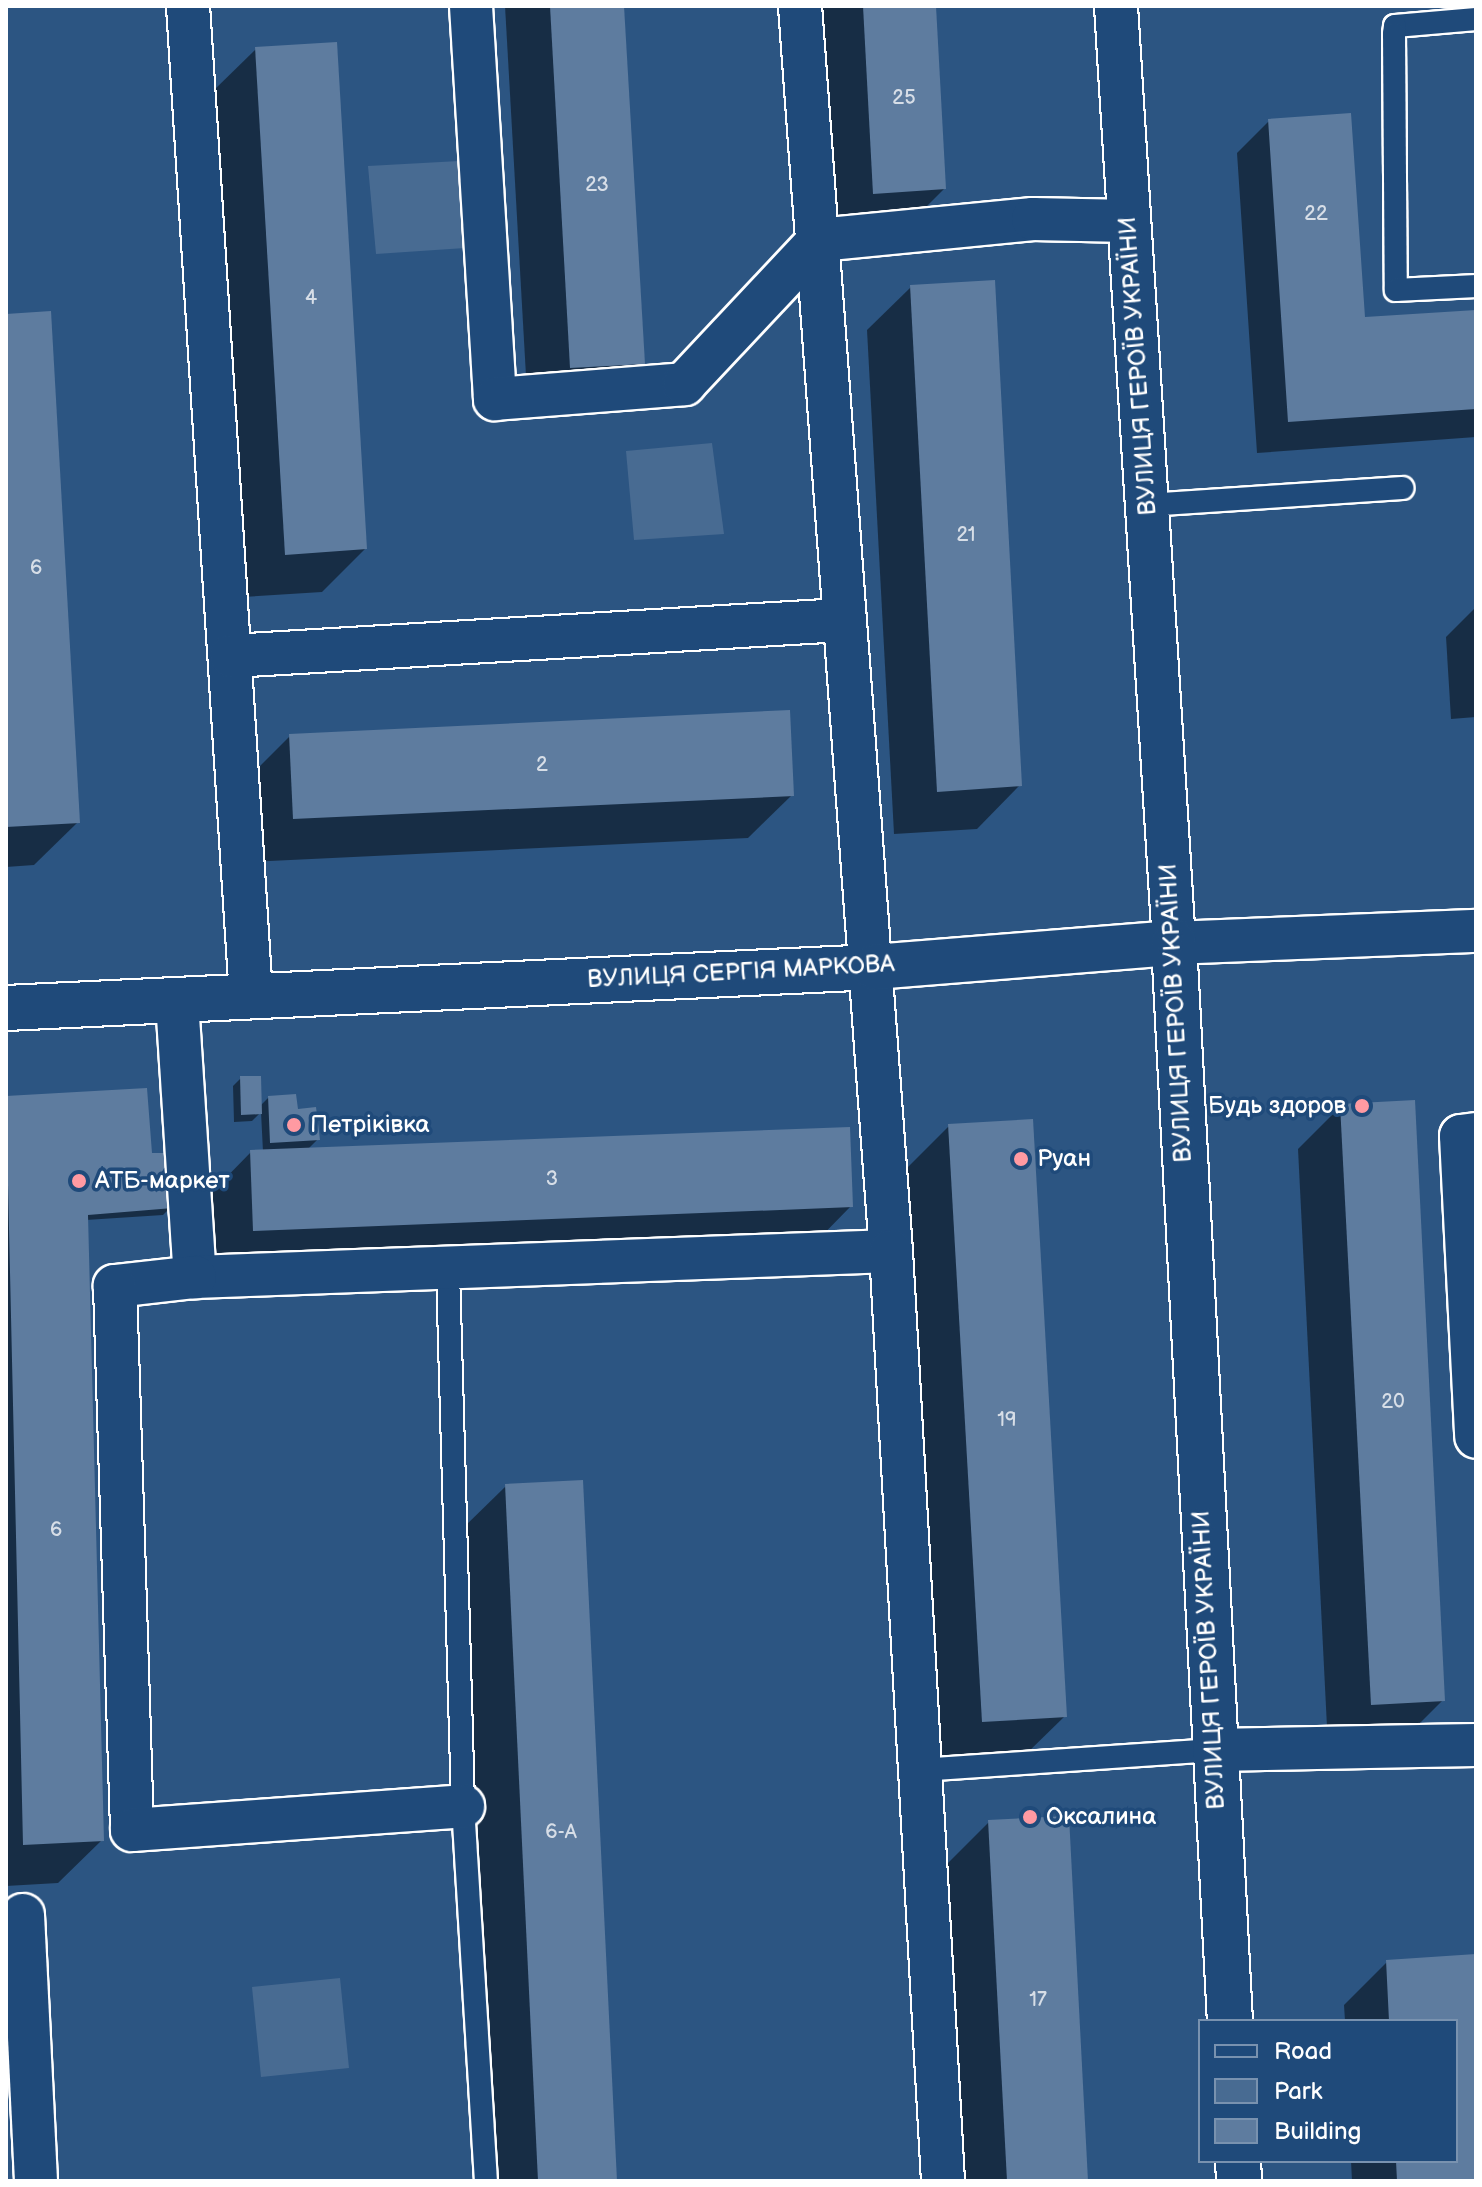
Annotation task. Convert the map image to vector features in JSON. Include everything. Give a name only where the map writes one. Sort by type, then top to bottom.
[{"type":"street","points":[[188,6],[251,996]]},
{"type":"street","points":[[471,6],[495,399],[684,384],[819,240],[1033,219],[1129,221]]},
{"type":"street","points":[[800,6],[819,240],[843,620],[874,967],[943,2181]]},
{"type":"street","name":"ВУЛИЦЯ ГЕРОЇВ УКРАЇНИ","points":[[1116,6],[1174,943],[1230,2019]]},
{"type":"street","points":[[231,656],[843,620]]},
{"type":"street","name":"ВУЛИЦЯ СЕРГІЯ МАРКОВА","points":[[6,1008],[874,967],[1174,943],[1476,931]]},
{"type":"street","points":[[177,1001],[195,1277]]},
{"type":"street","points":[[1476,1134],[1461,1136],[1476,1437]]},
{"type":"street","points":[[463,1806],[132,1830],[115,1286],[195,1277],[448,1271],[891,1251]]},
{"type":"street","points":[[1214,1750],[1476,1745]]},
{"type":"street","points":[[23,1915],[36,2181]]},
{"type":"lane","points":[[1476,19],[1395,26],[1394,34],[1396,290],[1476,286]]},
{"type":"lane","points":[[1147,505],[1402,488]]},
{"type":"lane","points":[[448,1271],[463,1806],[486,2181]]},
{"type":"lane","points":[[920,1770],[1214,1750]]},
{"type":"green space","points":[[459,161],[465,248],[376,254],[368,166]]},
{"type":"green space","points":[[712,443],[724,534],[634,540],[626,451]]},
{"type":"green space","points":[[340,1978],[349,2068],[261,2077],[252,1987]]},
{"type":"building","points":[[550,6],[624,6],[645,364],[570,368]]},
{"type":"building","points":[[863,6],[936,6],[946,189],[873,194]]},
{"type":"building","points":[[337,42],[367,549],[285,555],[255,47]]},
{"type":"building","points":[[1351,113],[1365,317],[1476,310],[1476,409],[1288,422],[1268,119]]},
{"type":"building","points":[[995,280],[1022,786],[937,792],[910,285]]},
{"type":"building","points":[[51,311],[80,823],[6,827],[6,314]]},
{"type":"building","points":[[790,710],[794,796],[293,819],[289,734]]},
{"type":"building","name":"Петріківка","points":[[240,1076],[261,1076],[262,1114],[241,1115]]},
{"type":"building","points":[[147,1088],[152,1153],[173,1153],[173,1208],[88,1215],[104,1841],[23,1845],[6,1096]]},
{"type":"building","name":"Петріківка","points":[[296,1094],[298,1109],[316,1107],[320,1140],[270,1143],[268,1096]]},
{"type":"building","points":[[1415,1100],[1445,1701],[1371,1705],[1340,1104]]},
{"type":"building","points":[[1033,1119],[1067,1717],[982,1722],[948,1124]]},
{"type":"building","points":[[850,1127],[853,1207],[253,1231],[250,1150]]},
{"type":"building","points":[[583,1480],[617,2181],[538,2181],[505,1484]]},
{"type":"building","points":[[1069,1816],[1088,2181],[1007,2181],[988,1820]]},
{"type":"building","points":[[1476,1954],[1476,2181],[1397,2181],[1396,2163],[1458,2163],[1458,2019],[1389,2019],[1386,1960]]},
{"type":"place","name":"Будь здоров","points":[[1362,1106]]},
{"type":"place","name":"Петріківка","points":[[294,1125]]},
{"type":"place","name":"Руан","points":[[1021,1159]]},
{"type":"place","name":"АТБ-маркет","points":[[79,1181]]},
{"type":"place","name":"Оксалина","points":[[1030,1817]]}]
